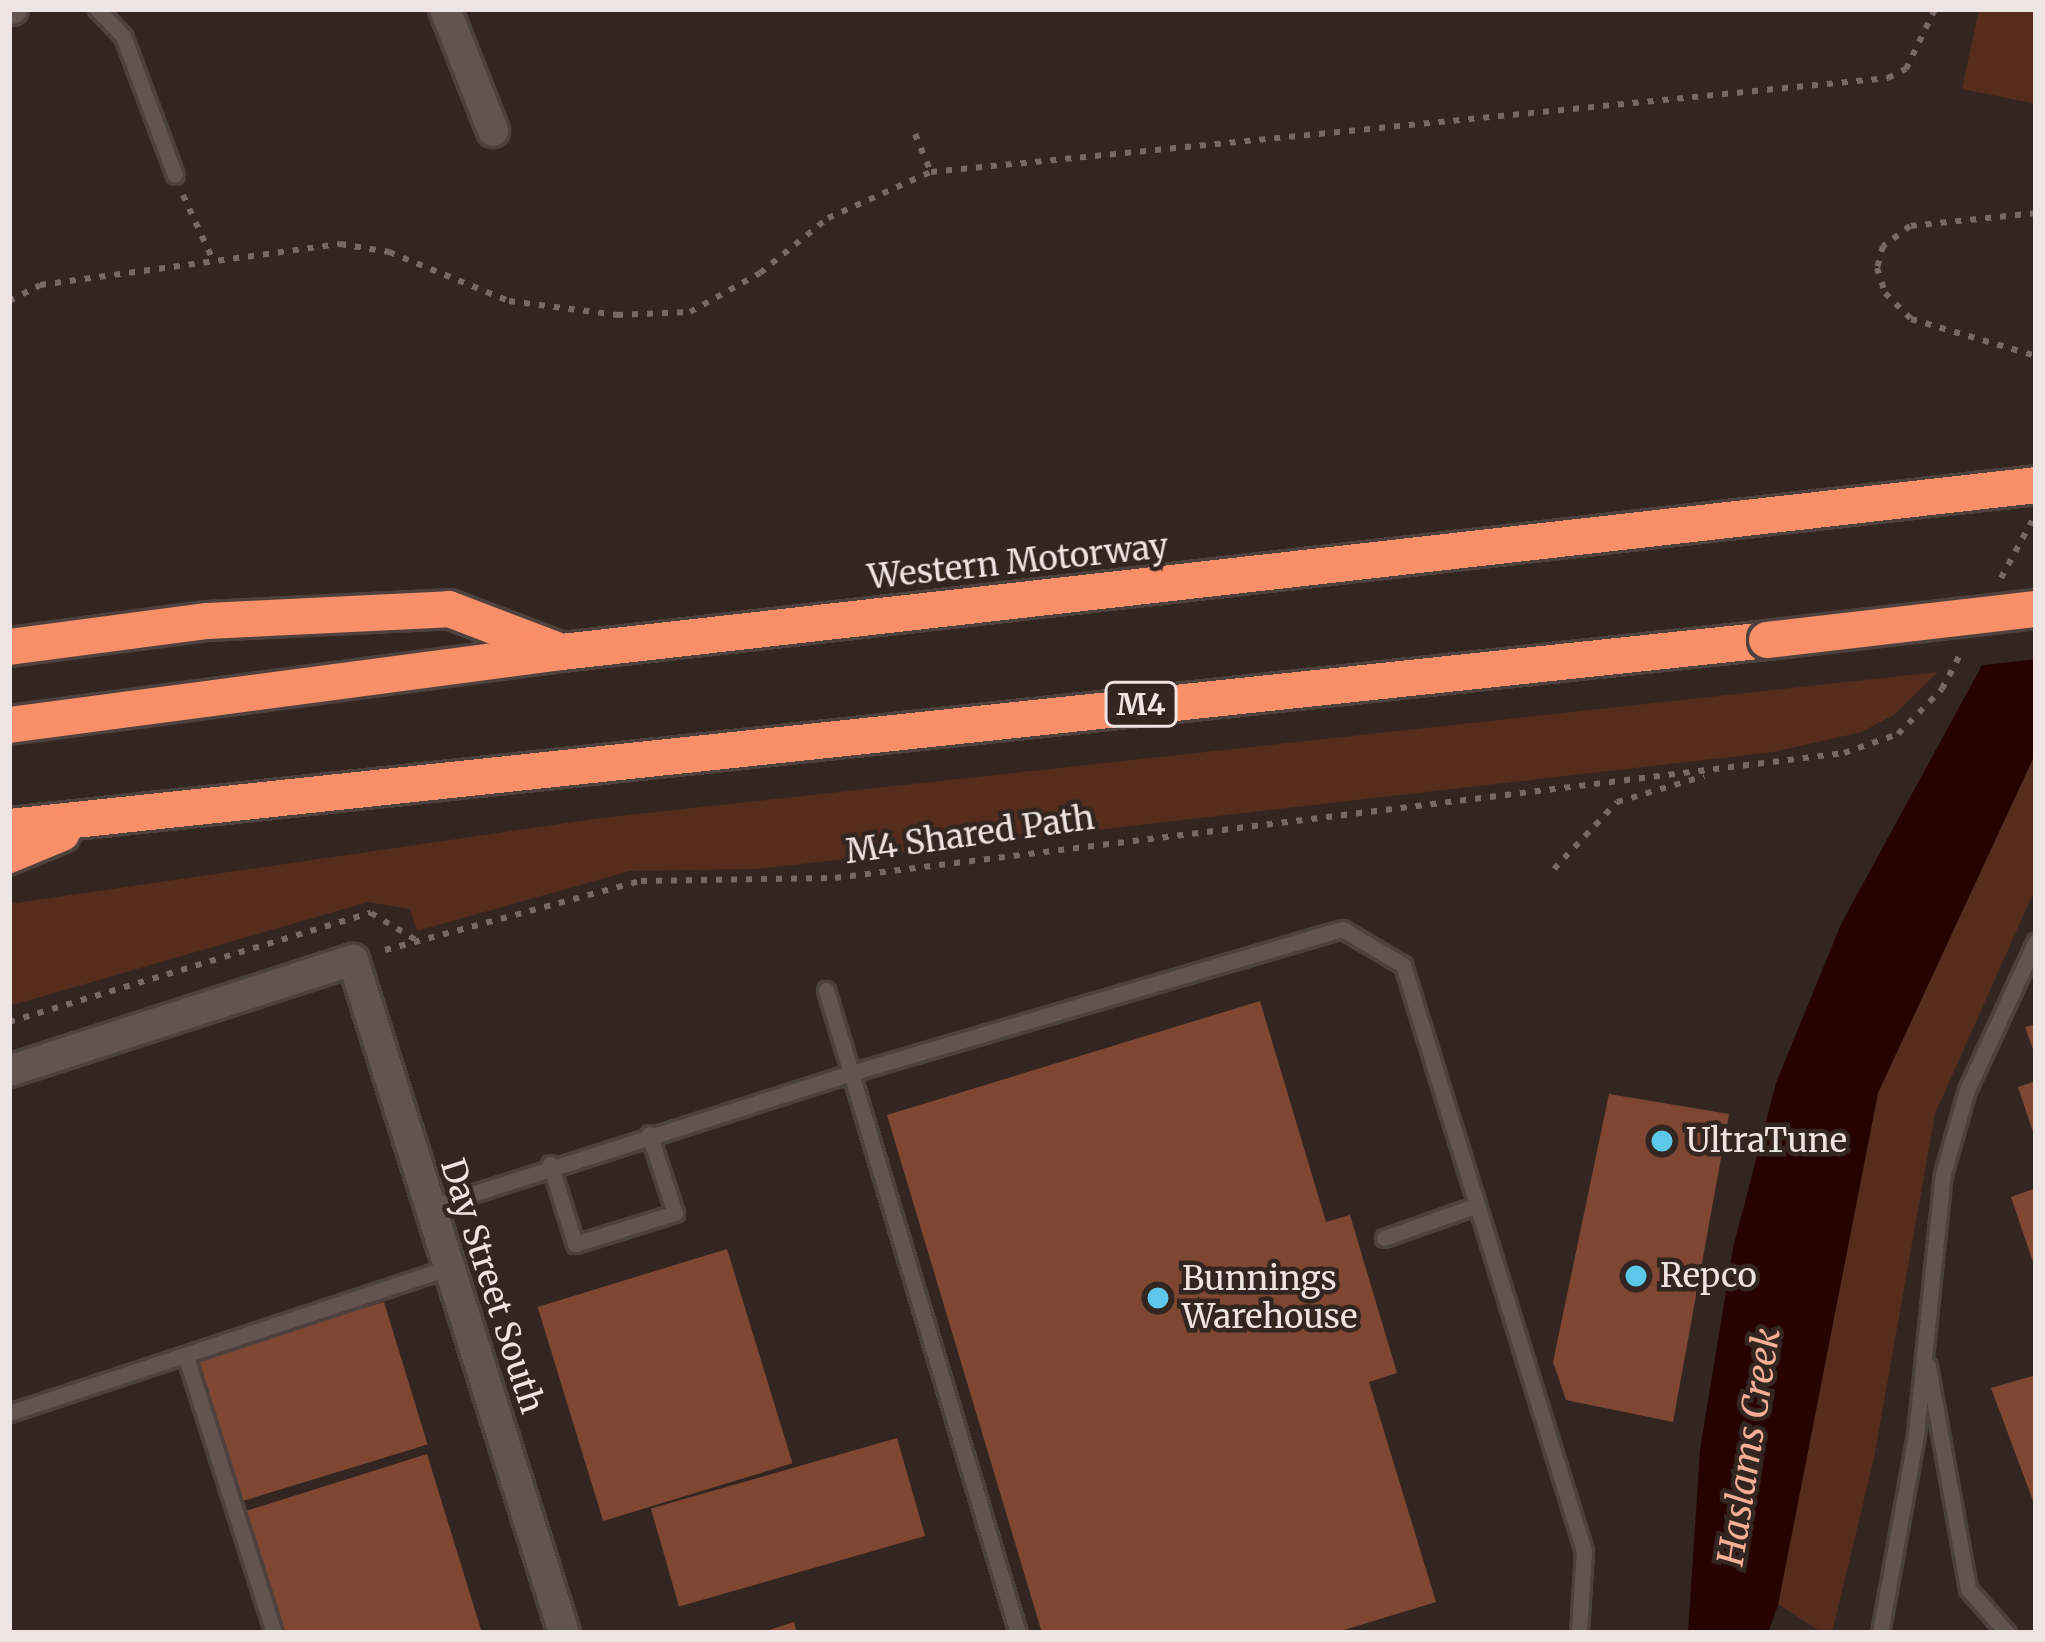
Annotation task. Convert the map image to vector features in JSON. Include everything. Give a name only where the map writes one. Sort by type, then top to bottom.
[{"type":"highway","name":"Western Motorway","points":[[9,725],[562,652],[2036,485]]},
{"type":"highway","points":[[9,647],[207,621],[449,609],[562,652]]},
{"type":"highway","name":"M4","points":[[9,827],[2036,609]]},
{"type":"highway","points":[[9,855],[104,815]]},
{"type":"street","points":[[446,9],[493,131]]},
{"type":"street","name":"Day Street South","points":[[9,1071],[353,960],[564,1633]]},
{"type":"lane","points":[[97,9],[123,36],[175,175]]},
{"type":"lane","points":[[428,1208],[550,1164],[1342,929],[1403,965],[1584,1551],[1579,1633]]},
{"type":"lane","points":[[1880,1633],[1916,1435],[1953,1132],[2036,941]]},
{"type":"lane","points":[[826,990],[1018,1633]]},
{"type":"lane","points":[[550,1164],[575,1244],[675,1214],[649,1134]]},
{"type":"lane","points":[[1384,1238],[1477,1205]]},
{"type":"lane","points":[[9,1413],[448,1268]]},
{"type":"lane","points":[[1924,1340],[1968,1589],[2007,1633]]},
{"type":"lane","points":[[186,1357],[274,1633]]},
{"type":"path","points":[[9,302],[40,285],[211,256],[340,244],[389,251],[509,301],[617,315],[690,313],[760,273],[827,218],[931,172],[1888,78],[1906,69],[1934,9]]},
{"type":"path","points":[[915,134],[931,172]]},
{"type":"path","points":[[190,210],[211,256]]},
{"type":"path","points":[[2036,213],[1910,226],[1883,246],[1877,268],[1885,292],[1911,319],[2036,356]]},
{"type":"path","name":"M4 Shared Path","points":[[9,1022],[370,913],[416,940],[641,880],[835,878],[1844,753],[1898,734],[1942,689]]},
{"type":"path","points":[[1554,869],[1617,802],[1719,771]]},
{"type":"shaded area","points":[[1979,9],[2036,9],[2036,104],[1962,89]]},
{"type":"shaded area","points":[[1938,672],[1895,714],[1862,732],[1774,752],[757,869],[630,871],[417,931],[410,909],[368,902],[9,1006],[9,904],[601,818]]},
{"type":"shaded area","points":[[2036,753],[2036,887],[1935,1114],[1874,1458],[1832,1633],[1823,1633],[1778,1604],[1878,1093]]},
{"type":"water","name":"Haslams Creek","points":[[2036,566],[2036,752],[1878,1093],[1778,1605],[1768,1633],[1688,1633],[1700,1450],[1733,1248],[1776,1083],[1841,924]]},
{"type":"pier","points":[[2036,565],[2036,659],[1976,666],[2030,566]]},
{"type":"building","name":"Bunnings Warehouse","points":[[1260,1001],[1326,1222],[1350,1215],[1397,1373],[1369,1382],[1436,1602],[1334,1633],[1042,1633],[887,1115]]},
{"type":"building","points":[[2036,1024],[2036,1055],[2035,1055],[2025,1027]]},
{"type":"building","points":[[2036,1081],[2036,1138],[2035,1138],[2018,1087]]},
{"type":"building","name":"Repco","points":[[1609,1094],[1729,1114],[1673,1422],[1566,1400],[1553,1362]]},
{"type":"building","points":[[2036,1188],[2036,1268],[2035,1268],[2011,1197]]},
{"type":"building","points":[[727,1249],[792,1463],[603,1521],[538,1307]]},
{"type":"building","points":[[384,1302],[428,1444],[242,1501],[198,1359]]},
{"type":"building","points":[[2036,1375],[2036,1509],[1991,1388]]},
{"type":"building","points":[[897,1438],[925,1536],[679,1607],[651,1509]]},
{"type":"building","points":[[427,1454],[482,1633],[284,1633],[246,1511]]},
{"type":"building","points":[[794,1622],[797,1633],[763,1633],[763,1632]]},
{"type":"place","name":"UltraTune","points":[[1662,1141]]},
{"type":"place","name":"Repco","points":[[1636,1276]]},
{"type":"place","name":"Bunnings Warehouse","points":[[1158,1298]]}]
